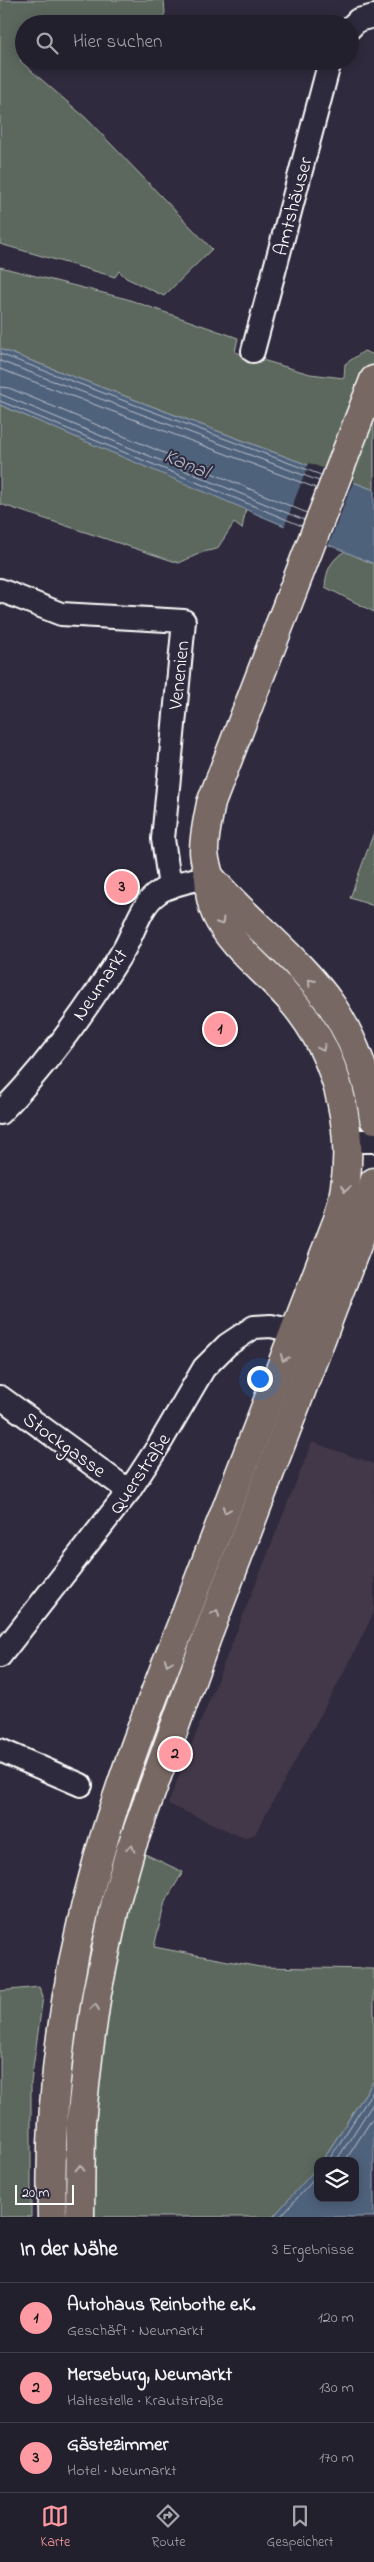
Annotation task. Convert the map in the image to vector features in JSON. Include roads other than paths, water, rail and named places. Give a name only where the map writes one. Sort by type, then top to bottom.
[{"type":"main road","points":[[52,2217],[50,2178],[59,2055],[82,1922],[98,1858],[143,1725],[338,1219],[345,1195],[348,1169],[344,1112],[337,1085],[318,1039],[290,999],[232,940],[216,914],[210,895],[209,876],[204,852],[211,803],[363,404],[374,380]]},
{"type":"main road","points":[[209,876],[226,896],[310,980],[332,1006],[347,1032],[362,1066],[374,1119]]},
{"type":"main road","points":[[80,2217],[81,2122],[89,2049],[97,1993],[117,1897],[130,1851],[176,1721],[362,1232],[374,1182]]},
{"type":"street","points":[[359,20],[374,16]]},
{"type":"street","name":"Amtshäuser","points":[[254,351],[328,70]]},
{"type":"street","name":"Venenien","points":[[0,590],[61,614],[184,621],[163,839],[170,887]]},
{"type":"street","name":"Neumarkt","points":[[0,1113],[26,1086],[63,1038],[123,951],[150,900],[159,892],[170,887],[209,876]]},
{"type":"street","points":[[346,1141],[374,1140]]},
{"type":"street","name":"Querstraße","points":[[0,1656],[129,1492],[204,1368],[227,1345],[254,1327],[271,1326],[294,1331]]},
{"type":"street","name":"Stockgasse","points":[[0,1397],[129,1492]]},
{"type":"street","points":[[0,1750],[80,1785]]},
{"type":"water","name":"Kanal","points":[[0,349],[374,490],[374,564],[0,405]]},
{"type":"water","points":[[374,2080],[374,2217],[273,2217],[314,2171],[314,2202],[359,2202],[359,2157],[325,2157]]},
{"type":"place","name":"Gästezimmer","points":[[122,887]]},
{"type":"place","name":"Autohaus Reinbothe e.K.","points":[[220,1029]]},
{"type":"place","name":"Merseburg, Neumarkt","points":[[175,1754]]}]
